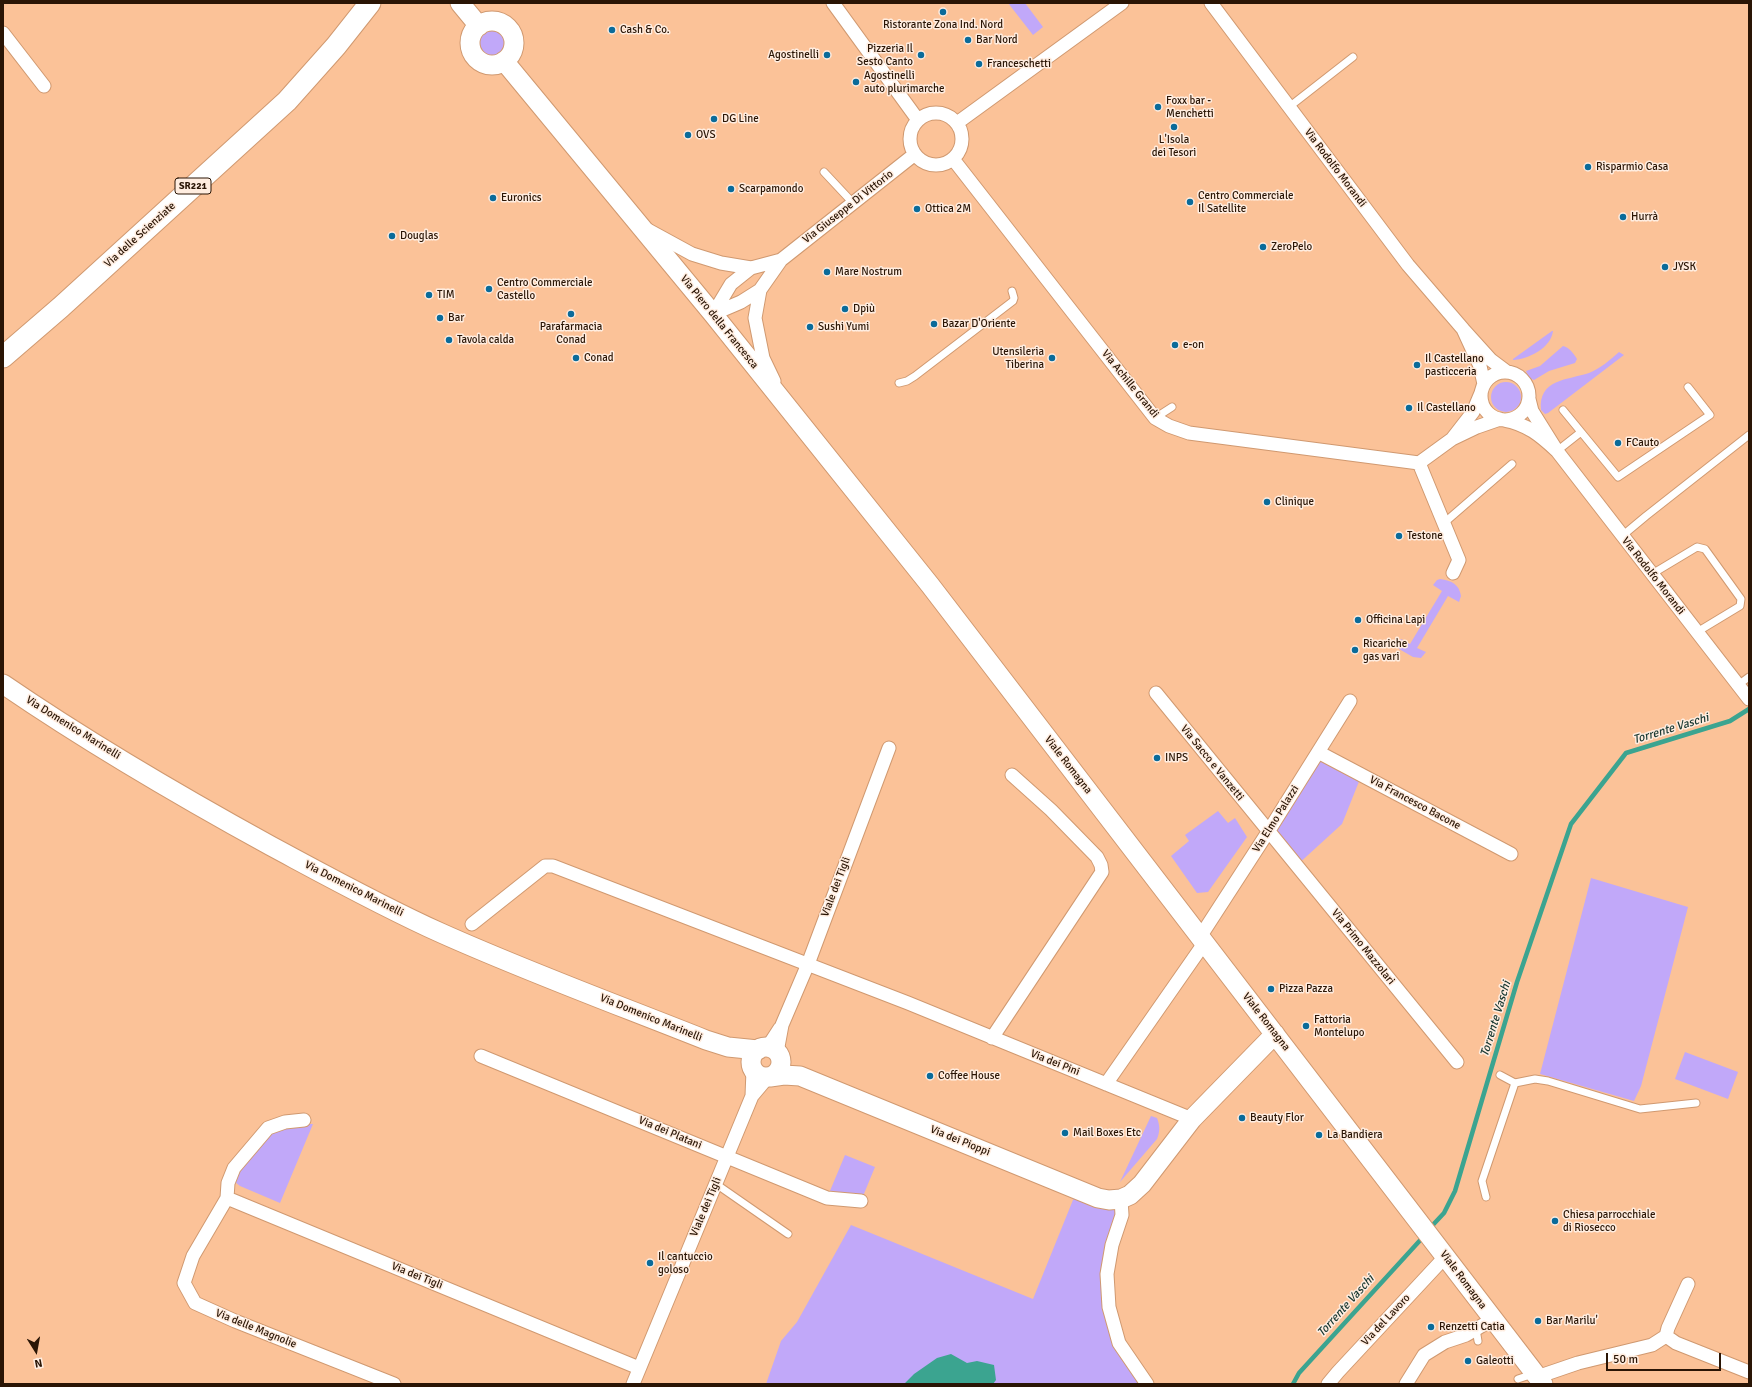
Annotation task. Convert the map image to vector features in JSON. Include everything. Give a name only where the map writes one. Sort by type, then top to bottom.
[{"type":"main road","name":"Via delle Scienziate","points":[[3,357],[61,307],[286,101],[336,46],[370,3]]},
{"type":"main road","points":[[460,3],[479,26]]},
{"type":"main road","points":[[492,21],[500,22],[509,28],[514,40],[514,47],[512,52],[504,61],[487,64],[482,62],[474,54],[471,37],[479,26],[485,22],[492,21]]},
{"type":"main road","name":"Via Piero della Francesca","points":[[504,61],[713,314],[930,585]]},
{"type":"main road","name":"Viale Romagna","points":[[930,585],[1446,1257],[1493,1319],[1533,1378]]},
{"type":"main road","name":"Via Domenico Marinelli","points":[[3,684],[57,720],[213,814],[376,901],[440,933],[499,958],[765,1062]]},
{"type":"main road","points":[[1122,1199],[1130,1195],[1142,1184],[1192,1119],[1276,1034]]},
{"type":"main road","name":"Via dei Pioppi","points":[[765,1062],[784,1075],[800,1076],[888,1106],[961,1139],[1109,1200],[1122,1199]]},
{"type":"street","points":[[833,3],[918,120]]},
{"type":"street","points":[[957,123],[1122,3]]},
{"type":"street","name":"Via Rodolfo Morandi","points":[[1211,3],[1408,265],[1491,360],[1507,372]]},
{"type":"street","points":[[3,33],[44,86]]},
{"type":"street","points":[[934,113],[947,115],[957,123],[963,138],[958,153],[953,159],[946,163],[937,165],[925,162],[915,154],[911,147],[911,133],[918,120],[926,115],[934,113]]},
{"type":"street","name":"Via Giuseppe Di Vittorio","points":[[781,260],[915,154]]},
{"type":"street","name":"Via Achille Grandi","points":[[953,159],[1155,418],[1170,426],[1189,433],[1420,463]]},
{"type":"street","points":[[638,224],[692,254],[721,263],[751,268]]},
{"type":"street","points":[[713,314],[731,284],[751,268],[781,260]]},
{"type":"street","points":[[713,314],[741,302],[760,290],[781,260]]},
{"type":"street","points":[[760,290],[755,318],[763,358],[784,403]]},
{"type":"street","name":"Via Rodolfo Morandi","points":[[1463,329],[1480,366],[1483,387]]},
{"type":"street","points":[[1452,439],[1473,412],[1483,387],[1492,375],[1507,372],[1516,374],[1525,382],[1530,393],[1530,399],[1525,410],[1521,414],[1511,419],[1501,419],[1477,427],[1452,439],[1420,463],[1459,560],[1453,573]]},
{"type":"street","points":[[1483,387],[1481,395],[1483,406],[1490,414],[1501,419]]},
{"type":"street","name":"Via Rodolfo Morandi","points":[[1530,399],[1534,414],[1557,452],[1743,691]]},
{"type":"street","name":"Via Rodolfo Morandi","points":[[1501,419],[1520,424],[1530,429],[1541,436],[1557,452]]},
{"type":"street","name":"Via Sacco e Vanzetti","points":[[1156,693],[1268,832]]},
{"type":"street","name":"Via Elmo Palazzi","points":[[1106,1084],[1202,939],[1350,701]]},
{"type":"street","name":"Viale dei Tigli","points":[[633,1384],[765,1062],[808,964],[890,748]]},
{"type":"street","name":"Via Francesco Bacone","points":[[1318,752],[1511,854]]},
{"type":"street","points":[[992,1038],[1102,872],[1101,865],[1097,857],[1051,810],[1012,775]]},
{"type":"street","name":"Via Primo Mazzolari","points":[[1268,832],[1457,1062]]},
{"type":"street","points":[[472,924],[545,866],[553,866],[808,964]]},
{"type":"street","name":"Via dei Pini","points":[[808,964],[1192,1119]]},
{"type":"street","name":"Via dei Platani","points":[[482,1056],[827,1198],[861,1201]]},
{"type":"street","points":[[227,1198],[228,1184],[234,1168],[268,1128],[285,1122],[304,1120]]},
{"type":"street","name":"Via delle Magnolie","points":[[227,1198],[193,1256],[184,1283],[195,1303],[235,1321],[394,1384]]},
{"type":"street","name":"Via dei Tigli","points":[[227,1198],[639,1368]]},
{"type":"street","points":[[1122,1199],[1122,1215],[1112,1245],[1107,1274],[1109,1307],[1119,1343],[1147,1384]]},
{"type":"street","name":"Via del Lavoro","points":[[1328,1384],[1446,1257]]},
{"type":"street","points":[[1533,1378],[1578,1363],[1652,1345],[1666,1336],[1668,1328],[1688,1284]]},
{"type":"street","points":[[1406,1384],[1424,1355],[1445,1342],[1466,1335],[1477,1335],[1493,1319]]},
{"type":"street","points":[[1666,1336],[1676,1343],[1749,1372]]},
{"type":"lane","points":[[1289,107],[1353,57]]},
{"type":"lane","points":[[824,172],[853,203]]},
{"type":"lane","points":[[900,383],[911,378],[1012,302],[1014,298],[1012,291]]},
{"type":"lane","points":[[1563,410],[1618,477],[1710,415],[1688,386]]},
{"type":"lane","points":[[1155,418],[1172,408]]},
{"type":"lane","points":[[1557,452],[1581,432]]},
{"type":"lane","points":[[1622,536],[1749,435]]},
{"type":"lane","points":[[1444,523],[1512,464]]},
{"type":"lane","points":[[1652,574],[1697,547],[1704,549],[1742,599],[1740,606],[1697,632]]},
{"type":"lane","points":[[1743,691],[1749,677]]},
{"type":"lane","points":[[1500,1075],[1515,1083],[1535,1079],[1548,1081],[1640,1109],[1696,1103]]},
{"type":"lane","points":[[1486,1197],[1482,1181],[1515,1083]]},
{"type":"lane","points":[[716,1184],[788,1234]]},
{"type":"shaded area","points":[[1008,3],[1025,3],[1043,27],[1033,35]]},
{"type":"shaded area","points":[[493,21],[505,25],[511,31],[515,43],[511,55],[505,61],[493,65],[481,61],[475,55],[471,43],[475,31],[481,25]]},
{"type":"shaded area","points":[[1552,331],[1548,343],[1538,352],[1513,360],[1513,359]]},
{"type":"shaded area","points":[[1563,346],[1569,349],[1577,359],[1575,363],[1549,371],[1534,380],[1529,378],[1526,371],[1540,366]]},
{"type":"shaded area","points":[[1619,352],[1624,355],[1548,413],[1545,414],[1541,410],[1541,400],[1544,392],[1549,387],[1556,382],[1593,371],[1605,364]]},
{"type":"shaded area","points":[[1506,382],[1516,387],[1521,397],[1516,407],[1506,412],[1496,407],[1491,397],[1496,387]]},
{"type":"shaded area","points":[[1440,579],[1451,582],[1457,586],[1461,596],[1459,602],[1448,596],[1417,648],[1426,652],[1421,658],[1413,657],[1399,649],[1399,642],[1401,639],[1410,644],[1442,591],[1433,585]]},
{"type":"shaded area","points":[[1318,752],[1362,774],[1342,824],[1296,866],[1268,832]]},
{"type":"shaded area","points":[[1218,811],[1228,823],[1235,818],[1247,837],[1208,892],[1197,893],[1171,856],[1189,841],[1185,835]]},
{"type":"shaded area","points":[[1591,878],[1688,907],[1641,1086],[1634,1101],[1540,1074]]},
{"type":"shaded area","points":[[1685,1052],[1738,1072],[1728,1099],[1675,1079]]},
{"type":"shaded area","points":[[1151,1116],[1157,1118],[1159,1124],[1157,1139],[1120,1182]]},
{"type":"shaded area","points":[[313,1124],[280,1203],[240,1186],[235,1182],[236,1175],[272,1133],[286,1125]]},
{"type":"shaded area","points":[[845,1155],[875,1167],[861,1201],[827,1198]]},
{"type":"shaded area","points":[[1077,1190],[1121,1199],[1105,1274],[1119,1343],[1147,1384],[766,1384],[781,1341],[797,1322],[851,1225],[1033,1299]]},
{"type":"water","points":[[951,1354],[967,1363],[977,1361],[994,1365],[996,1380],[993,1384],[904,1384],[914,1374],[937,1358]]},
{"type":"waterway","name":"Torrente Vaschi","points":[[1430,1228],[1444,1213],[1455,1191],[1517,982],[1571,824],[1626,753],[1730,721],[1749,709]]},
{"type":"waterway","name":"Torrente Vaschi","points":[[1293,1384],[1299,1373],[1424,1236]]},
{"type":"place","name":"Ristorante Zona Ind. Nord","points":[[943,12]]},
{"type":"place","name":"Cash & Co.","points":[[612,30]]},
{"type":"place","name":"Bar Nord","points":[[968,40]]},
{"type":"place","name":"Agostinelli","points":[[827,55]]},
{"type":"place","name":"Pizzeria Il Sesto Canto","points":[[921,55]]},
{"type":"place","name":"Franceschetti","points":[[979,64]]},
{"type":"place","name":"Agostinelli auto plurimarche","points":[[856,82]]},
{"type":"place","name":"Foxx bar - Menchetti","points":[[1158,107]]},
{"type":"place","name":"DG Line","points":[[714,119]]},
{"type":"place","name":"L'Isola dei Tesori","points":[[1174,127]]},
{"type":"place","name":"OVS","points":[[688,135]]},
{"type":"place","name":"Risparmio Casa","points":[[1588,167]]},
{"type":"place","name":"Scarpamondo","points":[[731,189]]},
{"type":"place","name":"Euronics","points":[[493,198]]},
{"type":"place","name":"Centro Commerciale Il Satellite","points":[[1190,202]]},
{"type":"place","name":"Ottica 2M","points":[[917,209]]},
{"type":"place","name":"Hurrà","points":[[1623,217]]},
{"type":"place","name":"Douglas","points":[[392,236]]},
{"type":"place","name":"ZeroPelo","points":[[1263,247]]},
{"type":"place","name":"JYSK","points":[[1665,267]]},
{"type":"place","name":"Mare Nostrum","points":[[827,272]]},
{"type":"place","name":"Centro Commerciale Castello","points":[[489,289]]},
{"type":"place","name":"TIM","points":[[429,295]]},
{"type":"place","name":"Dpiù","points":[[845,309]]},
{"type":"place","name":"Parafarmacia Conad","points":[[571,314]]},
{"type":"place","name":"Bar","points":[[440,318]]},
{"type":"place","name":"Bazar D'Oriente","points":[[934,324]]},
{"type":"place","name":"Sushi Yumi","points":[[810,327]]},
{"type":"place","name":"Tavola calda","points":[[449,340]]},
{"type":"place","name":"e-on","points":[[1175,345]]},
{"type":"place","name":"Conad","points":[[576,358]]},
{"type":"place","name":"Utensileria Tiberina","points":[[1052,358]]},
{"type":"place","name":"Il Castellano pasticceria","points":[[1417,365]]},
{"type":"place","name":"Il Castellano","points":[[1409,408]]},
{"type":"place","name":"FCauto","points":[[1618,443]]},
{"type":"place","name":"Clinique","points":[[1267,502]]},
{"type":"place","name":"Testone","points":[[1399,536]]},
{"type":"place","name":"Officina Lapi","points":[[1358,620]]},
{"type":"place","name":"Ricariche gas vari","points":[[1355,650]]},
{"type":"place","name":"INPS","points":[[1157,758]]},
{"type":"place","name":"Pizza Pazza","points":[[1271,989]]},
{"type":"place","name":"Fattoria Montelupo","points":[[1306,1026]]},
{"type":"place","name":"Coffee House","points":[[930,1076]]},
{"type":"place","name":"Beauty Flor","points":[[1242,1118]]},
{"type":"place","name":"Mail Boxes Etc","points":[[1065,1133]]},
{"type":"place","name":"La Bandiera","points":[[1319,1135]]},
{"type":"place","name":"Chiesa parrocchiale di Riosecco","points":[[1555,1221]]},
{"type":"place","name":"Il cantuccio goloso","points":[[650,1263]]},
{"type":"place","name":"Bar Marilu'","points":[[1538,1321]]},
{"type":"place","name":"Renzetti Catia","points":[[1431,1327]]},
{"type":"place","name":"Galeotti","points":[[1468,1361]]}]
